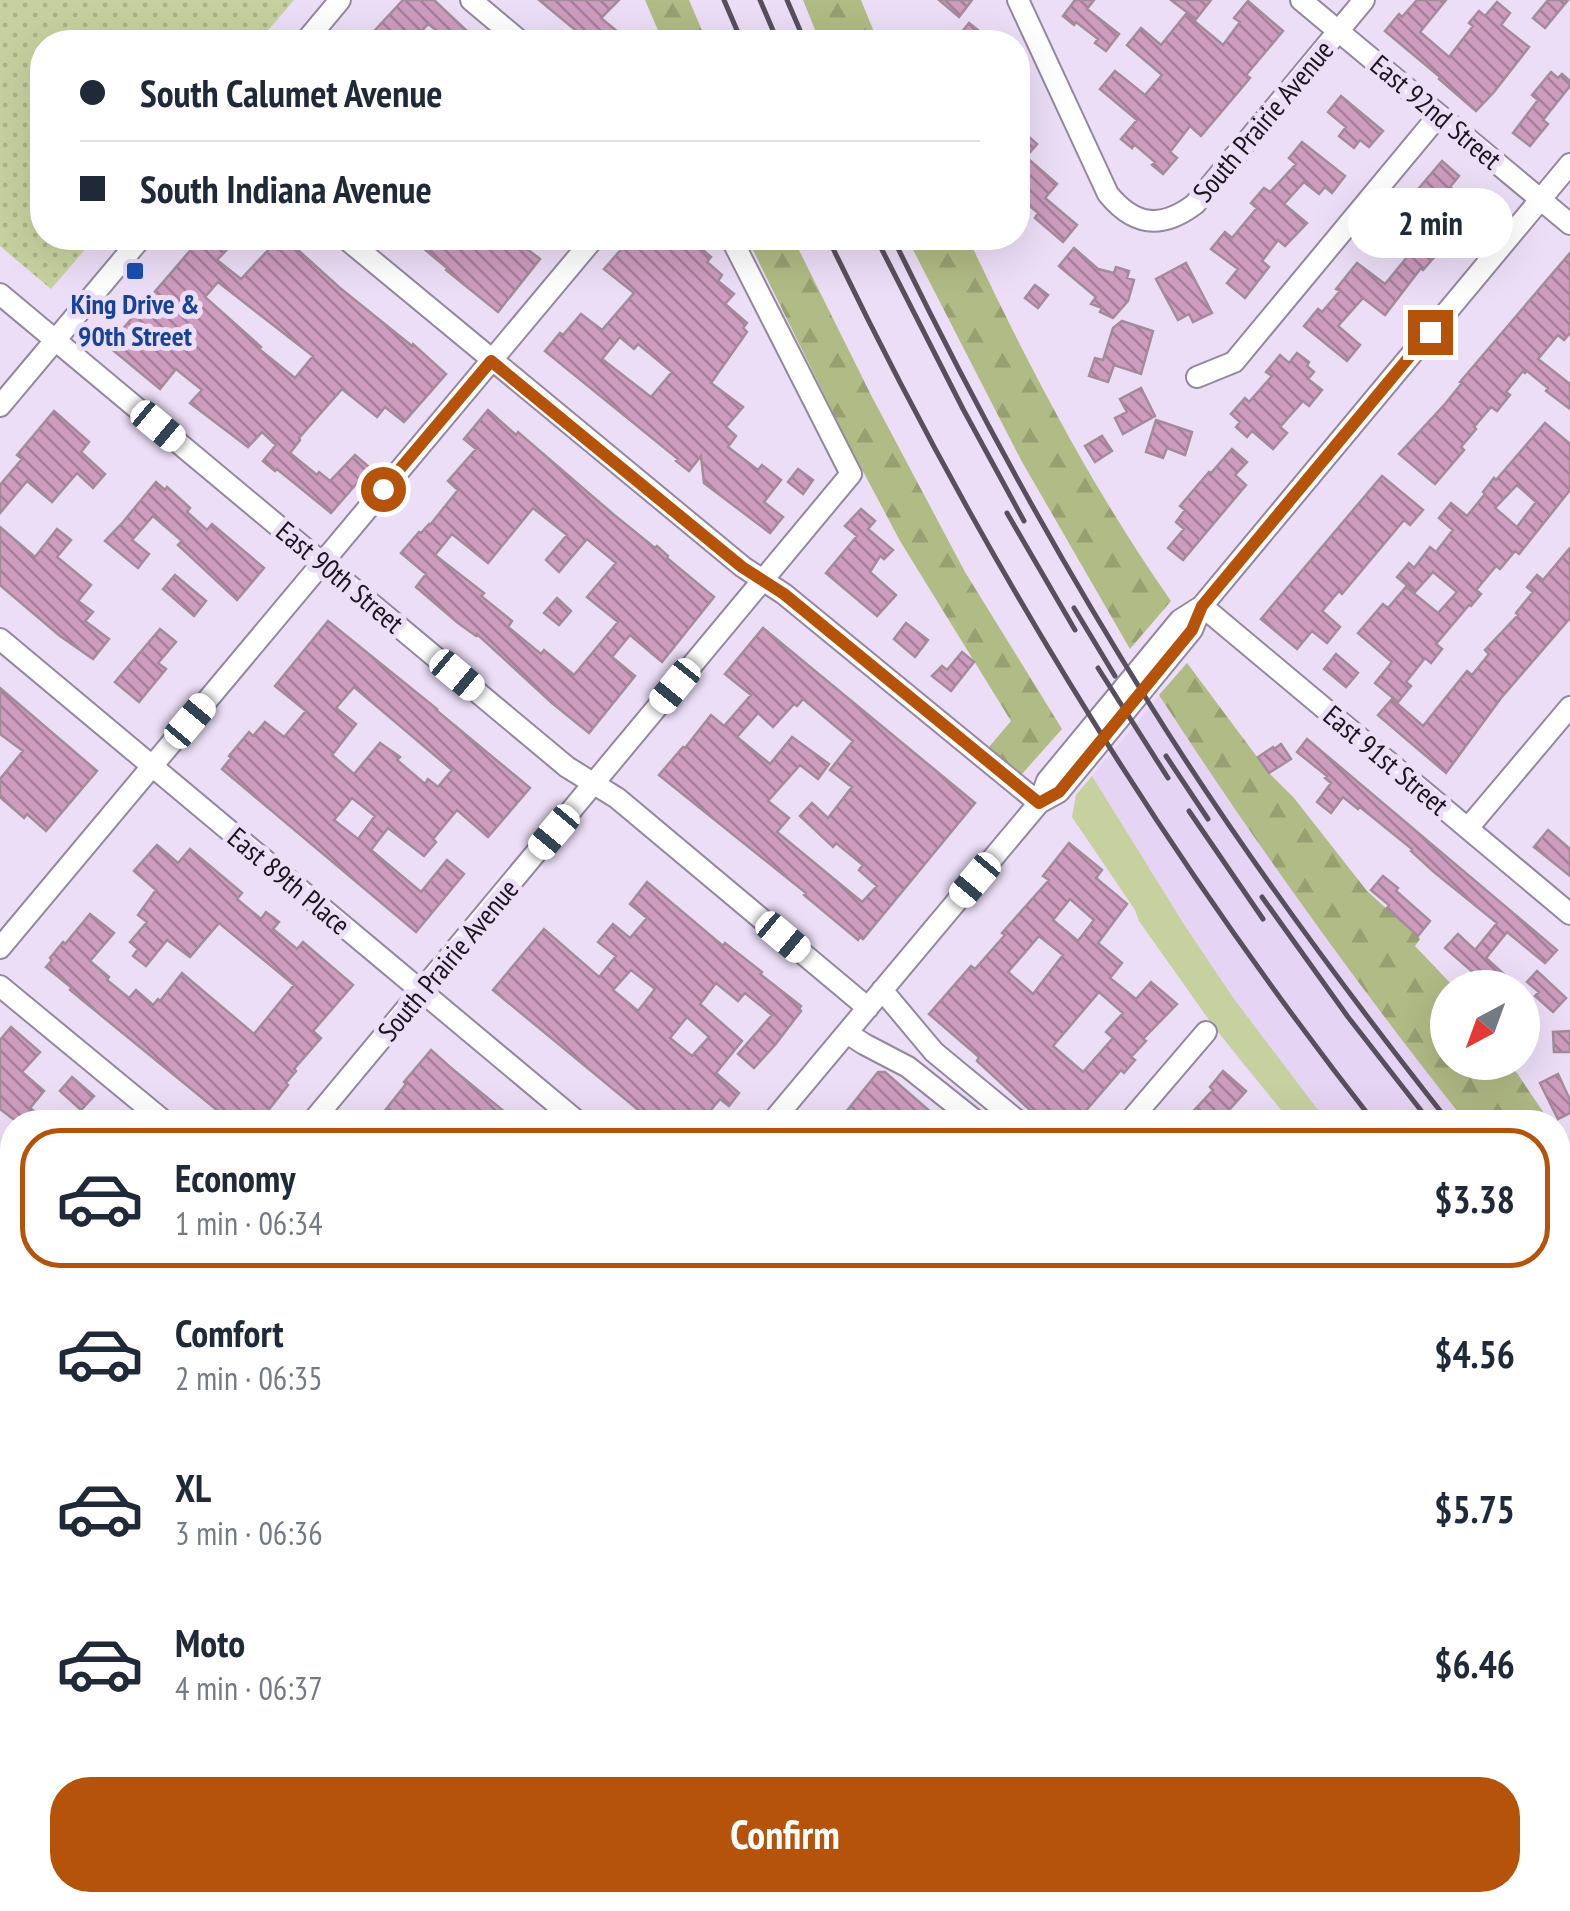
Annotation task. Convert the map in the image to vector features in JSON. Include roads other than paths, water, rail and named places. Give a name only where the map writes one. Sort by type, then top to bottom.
[{"type":"street","points":[[314,30],[340,0]]},
{"type":"street","points":[[470,0],[506,30]]},
{"type":"street","name":"East 92nd Street","points":[[1301,0],[1570,224]]},
{"type":"street","name":"South Prairie Avenue","points":[[1020,1],[1108,194],[1121,210],[1149,221],[1181,215],[1195,204],[1364,0]]},
{"type":"street","points":[[1197,377],[1234,362],[1440,116]]},
{"type":"street","points":[[782,1110],[1039,803],[1059,792],[1192,630],[1202,606],[1570,164]]},
{"type":"street","points":[[0,406],[131,250]]},
{"type":"street","points":[[358,250],[742,567],[800,607],[1039,803]]},
{"type":"street","points":[[0,948],[584,250]]},
{"type":"street","name":"South Prairie Avenue","points":[[322,1110],[851,474],[737,250]]},
{"type":"street","name":"East 90th Street","points":[[0,294],[567,767],[617,798],[868,1008]]},
{"type":"street","name":"East 91st Street","points":[[1202,606],[1570,914]]},
{"type":"street","name":"East 89th Place","points":[[0,639],[563,1110]]},
{"type":"street","points":[[1468,828],[1570,707]]},
{"type":"street","points":[[0,986],[151,1110]]},
{"type":"street","points":[[882,990],[934,1052],[1004,1110]]},
{"type":"street","points":[[1140,1110],[1206,1032]]},
{"type":"street","points":[[847,1033],[908,1067],[961,1110]]},
{"type":"railway","points":[[724,0],[737,30]]},
{"type":"railway","points":[[760,0],[773,30]]},
{"type":"railway","points":[[787,0],[800,30]]},
{"type":"railway","points":[[834,250],[946,470],[1077,695],[1220,913],[1365,1110]]},
{"type":"railway","points":[[882,250],[1024,521]]},
{"type":"railway","points":[[899,250],[1015,474],[1149,703],[1293,917],[1440,1110]]},
{"type":"railway","points":[[1007,513],[1075,630]]},
{"type":"railway","points":[[1074,608],[1115,676]]},
{"type":"railway","points":[[1098,668],[1168,778]]},
{"type":"railway","points":[[1166,756],[1208,819]]},
{"type":"railway","points":[[1189,811],[1263,919]]},
{"type":"railway","points":[[1262,897],[1421,1110]]},
{"type":"place","name":"King Drive & 90th Street","points":[[135,271]]}]
